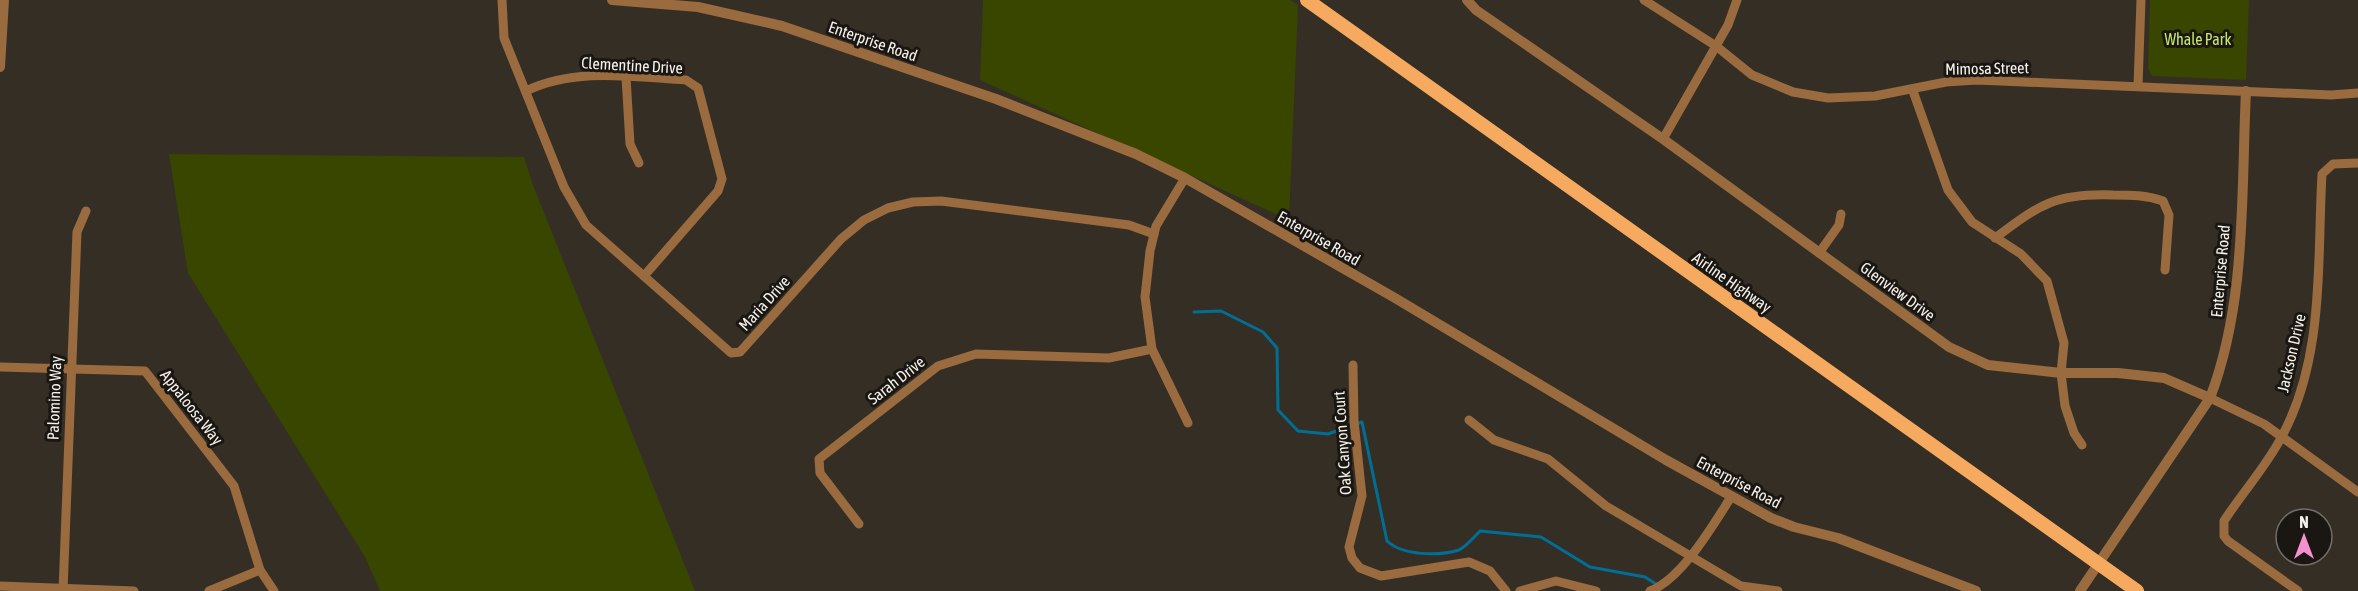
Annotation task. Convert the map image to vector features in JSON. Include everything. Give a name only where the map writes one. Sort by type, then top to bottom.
[{"type":"main road","name":"Airline Highway","points":[[1307,0],[2137,591]]},
{"type":"street","points":[[0,67],[4,0]]},
{"type":"street","name":"Maria Drive","points":[[502,0],[504,38],[564,187],[586,225],[730,353],[740,352],[841,239],[864,220],[888,208],[913,201],[941,201],[1129,225],[1154,234]]},
{"type":"street","name":"Enterprise Road","points":[[612,0],[698,7],[782,26],[996,99],[1122,148],[1185,178],[1731,497],[1794,527],[1838,537],[1976,591]]},
{"type":"street","name":"Glenview Drive","points":[[1467,0],[1476,10],[1663,139],[1949,347],[1988,365],[2061,373],[2118,373],[2163,378],[2246,414],[2358,492]]},
{"type":"street","name":"Mimosa Street","points":[[1644,0],[1716,46],[1752,75],[1775,86],[1807,95],[1839,98],[1913,91],[1933,84],[1977,80],[2331,95],[2358,93]]},
{"type":"street","points":[[1663,139],[1728,25],[1737,0]]},
{"type":"street","points":[[2138,86],[2141,0]]},
{"type":"street","points":[[626,77],[630,144],[639,163]]},
{"type":"street","name":"Clementine Drive","points":[[526,91],[560,78],[626,77],[686,80],[698,88],[722,179],[718,191],[644,276]]},
{"type":"street","points":[[1913,91],[1948,190],[1972,222],[2021,254],[2047,281],[2064,343],[2061,373],[2065,406],[2074,433],[2082,445]]},
{"type":"street","name":"Enterprise Road","points":[[2080,591],[2210,398],[2223,365],[2236,302],[2246,91]]},
{"type":"street","name":"Jackson Drive","points":[[2298,591],[2229,541],[2223,528],[2224,521],[2282,438],[2299,394],[2315,320],[2322,174],[2328,167],[2338,163],[2358,163]]},
{"type":"street","points":[[1185,178],[1154,234],[1145,297],[1152,349],[1188,423]]},
{"type":"street","points":[[1995,238],[2032,210],[2056,199],[2079,194],[2148,196],[2163,201],[2169,215],[2165,270]]},
{"type":"street","name":"Palomino Way","points":[[63,590],[77,232],[86,211]]},
{"type":"street","points":[[1819,253],[1839,225],[1841,214]]},
{"type":"street","name":"Sarah Drive","points":[[859,524],[820,473],[819,459],[938,366],[976,354],[1109,358],[1152,349]]},
{"type":"street","name":"Oak Canyon Court","points":[[1353,365],[1354,421],[1362,496],[1349,548],[1352,558],[1360,568],[1381,576],[1468,562],[1490,571],[1506,591]]},
{"type":"street","name":"Appaloosa Way","points":[[0,367],[145,371],[234,486],[260,570],[274,591]]},
{"type":"street","points":[[1469,420],[1494,440],[1537,455],[1557,465],[1606,506],[1741,586],[1778,591]]},
{"type":"street","points":[[1650,591],[1673,575],[1731,497]]},
{"type":"street","points":[[209,591],[260,570]]},
{"type":"street","points":[[1520,591],[1556,581],[1596,591]]},
{"type":"street","points":[[0,586],[134,591]]},
{"type":"green space","points":[[983,0],[1290,0],[1298,5],[1289,220],[980,80]]},
{"type":"green space","name":"Whale Park","points":[[2150,0],[2249,0],[2246,80],[2152,76],[2148,69]]},
{"type":"green space","points":[[169,154],[524,157],[533,185],[695,591],[380,591],[365,557],[188,273]]},
{"type":"waterway","points":[[1194,312],[1221,311],[1263,332],[1277,348],[1278,410],[1298,431],[1328,434],[1362,422],[1387,541],[1394,546],[1412,552],[1442,553],[1462,549],[1480,531],[1541,537],[1590,567],[1645,577],[1656,584]]}]
